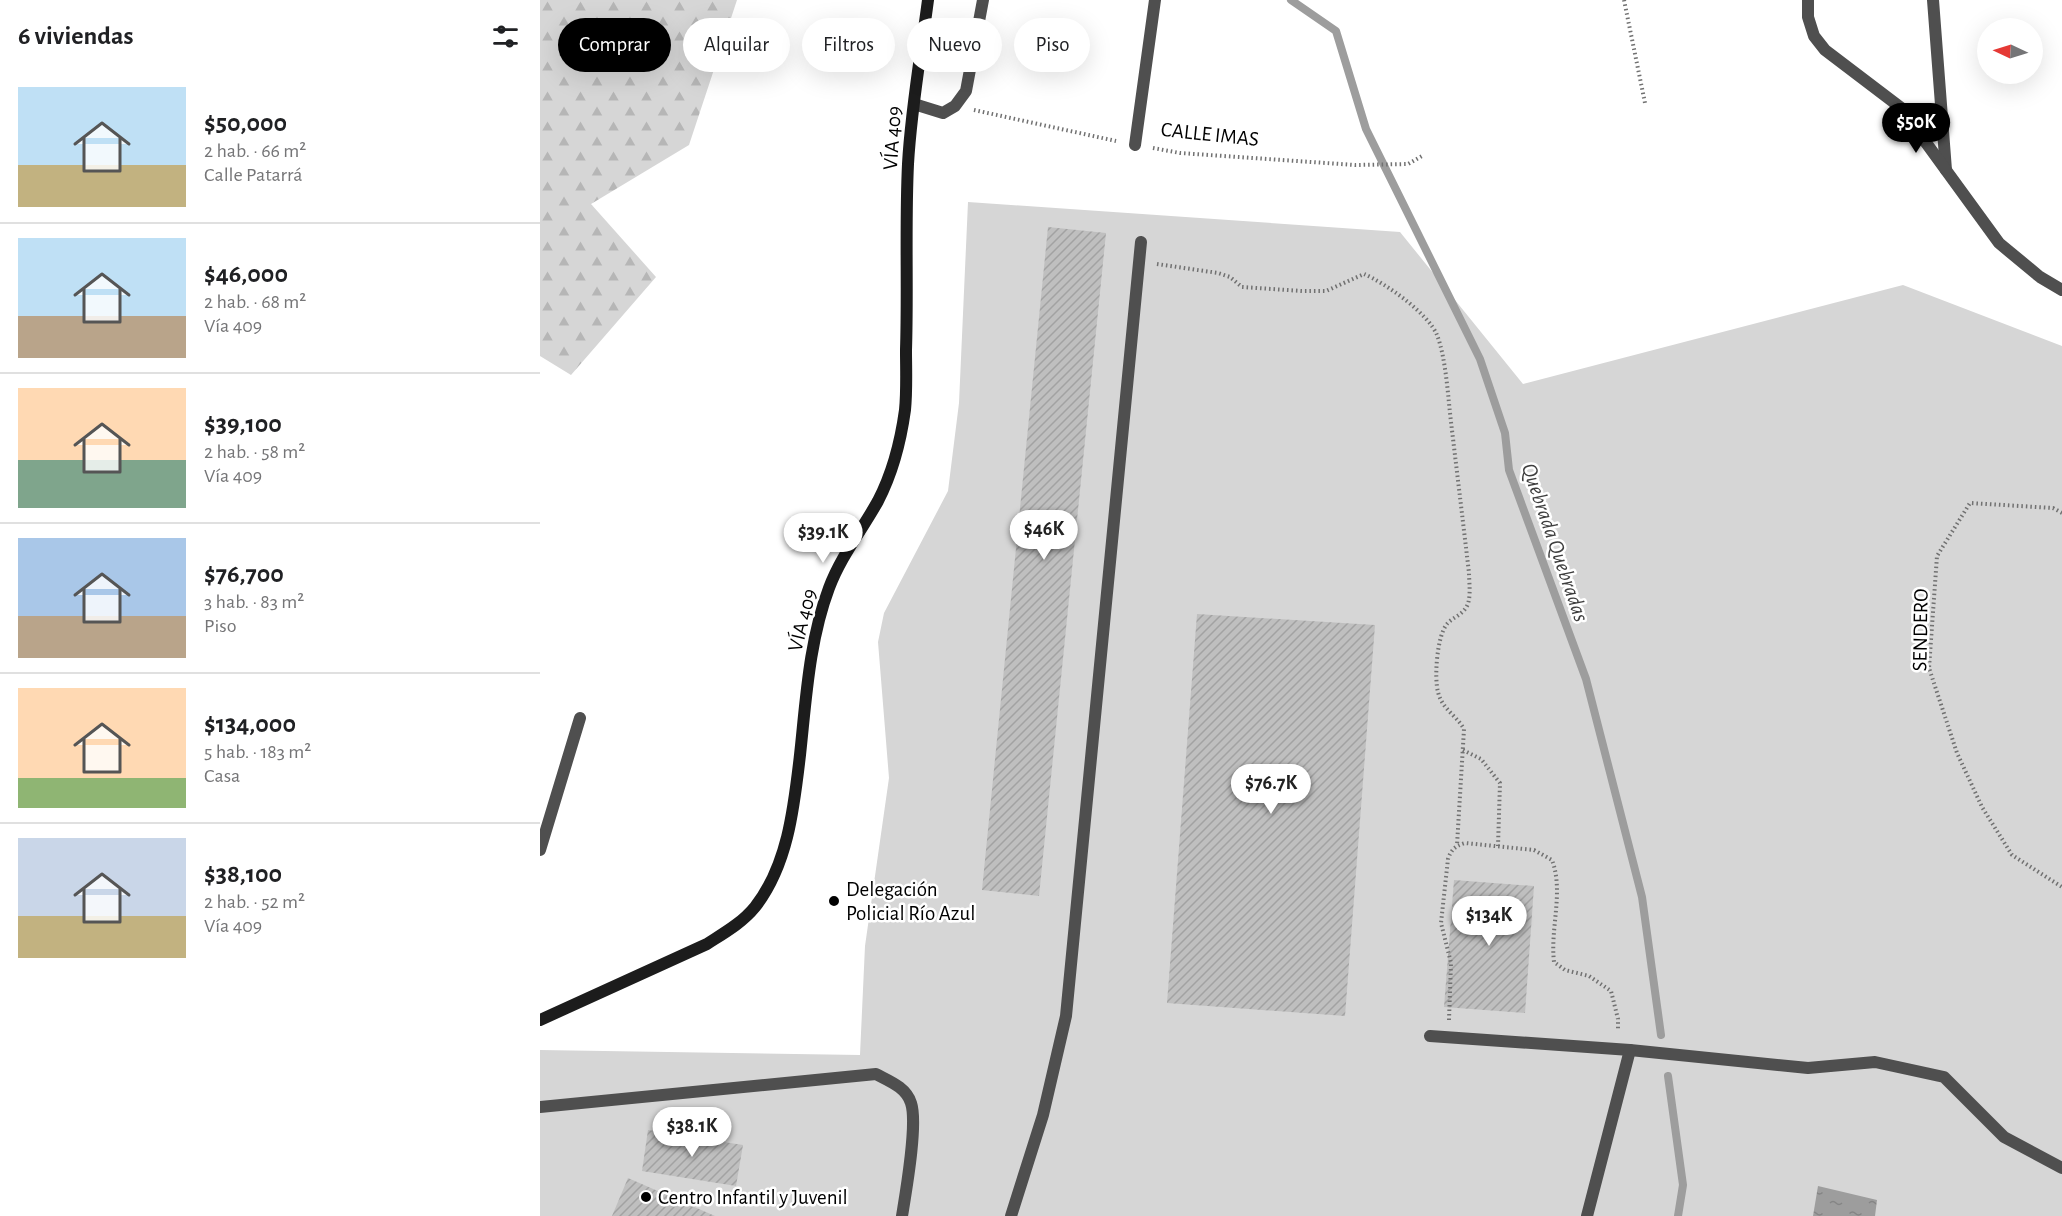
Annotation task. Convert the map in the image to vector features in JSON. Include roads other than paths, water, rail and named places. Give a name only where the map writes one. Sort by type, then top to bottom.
[{"type":"street","name":"VÍA 409","points":[[540,1020],[707,944],[733,928],[754,908],[768,886],[780,860],[789,831],[795,797],[809,672],[819,619],[829,588],[841,562],[879,498],[893,460],[905,409],[908,165],[928,0]]},
{"type":"street","points":[[914,104],[943,113],[955,106],[966,92],[983,0]]},
{"type":"street","name":"CALLE IMAS","points":[[1135,145],[1155,0]]},
{"type":"street","points":[[1808,0],[1808,17],[1814,36],[1825,50],[1899,107],[1999,243],[2040,277],[2062,290]]},
{"type":"street","points":[[1933,0],[1946,170]]},
{"type":"street","points":[[1011,1216],[1043,1115],[1066,1016],[1141,242]]},
{"type":"street","points":[[540,850],[580,717]]},
{"type":"street","points":[[1430,1036],[1624,1049],[1808,1068],[1875,1062],[1944,1077],[2004,1137],[2062,1168]]},
{"type":"street","points":[[1587,1216],[1624,1049]]},
{"type":"street","points":[[540,1107],[876,1074],[899,1086],[911,1102],[911,1143],[902,1216]]},
{"type":"water","points":[[1818,1186],[1877,1200],[1875,1216],[1813,1216]]},
{"type":"waterway","name":"Quebrada Quebradas","points":[[1291,0],[1336,31],[1366,129],[1480,359],[1505,433],[1509,470],[1586,679],[1642,897],[1661,1035]]},
{"type":"waterway","name":"Quebrada Quebradas","points":[[1668,1076],[1683,1185],[1678,1216]]},
{"type":"place","name":"Delegación Policial Río Azul","points":[[834,901]]},
{"type":"place","name":"Centro Infantil y Juvenil","points":[[646,1197]]}]
